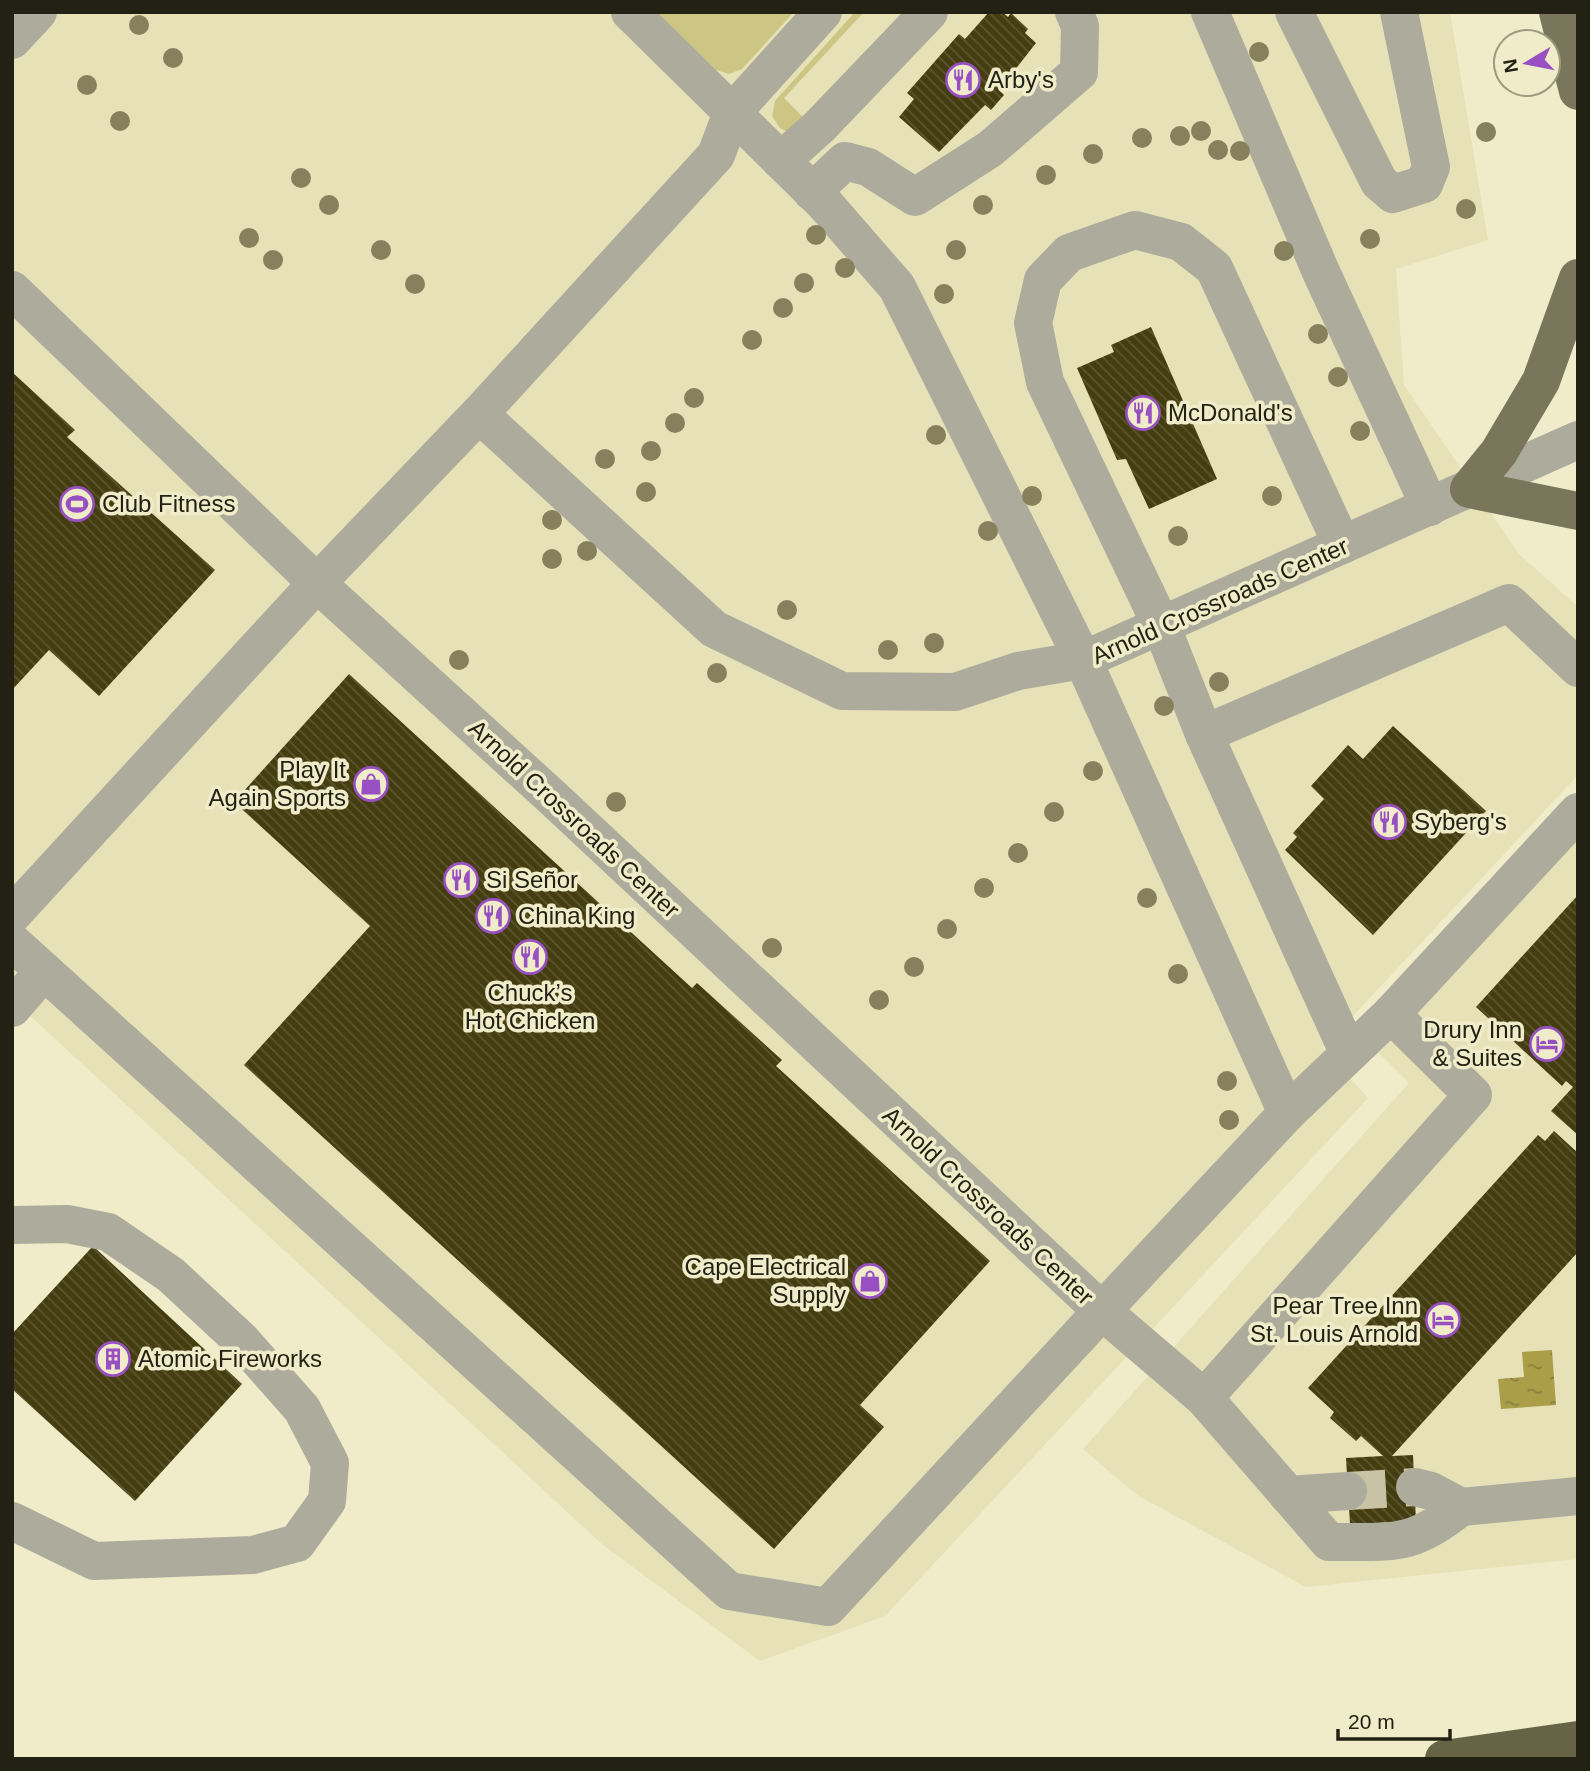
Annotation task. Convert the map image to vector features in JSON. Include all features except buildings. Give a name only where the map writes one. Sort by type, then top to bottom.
[{"type":"highway","points":[[1444,1759],[1578,1740]]},
{"type":"main road","points":[[1558,12],[1578,91]]},
{"type":"main road","points":[[1578,278],[1541,381],[1506,441],[1469,489],[1578,511]]},
{"type":"street","points":[[12,40],[38,12]]},
{"type":"street","points":[[480,414],[715,629],[842,691],[955,692],[1018,671],[1083,660],[897,287],[812,192],[630,12]]},
{"type":"street","points":[[12,915],[317,583],[480,414],[716,155],[732,113],[823,12]]},
{"type":"street","points":[[781,161],[820,126],[929,12]]},
{"type":"street","points":[[812,192],[845,161],[868,167],[915,197],[990,149],[1079,72],[1080,26],[1074,12]]},
{"type":"street","points":[[1210,12],[1321,272],[1430,507]]},
{"type":"street","points":[[1294,12],[1379,182],[1393,194],[1424,184],[1431,167],[1399,12]]},
{"type":"street","points":[[1342,545],[1214,268],[1181,242],[1135,230],[1069,253],[1043,280],[1033,323],[1045,382],[1161,625],[1205,734],[1349,1054]]},
{"type":"street","name":"Arnold Crossroads Center","points":[[12,290],[317,583],[1102,1311],[1287,1113],[1083,660],[1578,440]]},
{"type":"street","points":[[1205,734],[1509,603],[1578,668]]},
{"type":"street","points":[[1287,1113],[1391,1014],[1577,814]]},
{"type":"street","points":[[12,942],[729,1591],[828,1607],[1102,1311],[1204,1398],[1329,1542],[1408,1541],[1434,1530],[1461,1507]]},
{"type":"street","points":[[12,1008],[44,971]]},
{"type":"street","points":[[1204,1398],[1474,1095],[1391,1014]]},
{"type":"street","points":[[12,1225],[68,1224],[108,1232],[171,1275],[242,1341],[302,1409],[330,1463],[327,1501],[297,1543],[253,1555],[94,1561],[12,1521]]},
{"type":"street","points":[[1415,1487],[1431,1491],[1461,1507],[1578,1496]]},
{"type":"street","points":[[1288,1495],[1348,1491]]},
{"type":"shaded area","points":[[12,12],[1450,12],[1488,240],[1396,269],[1404,385],[1519,554],[1578,607],[1578,775],[1323,1048],[1368,1098],[885,1616],[760,1661],[603,1545],[12,999]]},
{"type":"shaded area","points":[[655,12],[794,12],[742,69],[729,74],[716,70]]},
{"type":"shaded area","points":[[855,12],[864,12],[784,98],[803,117],[789,133],[780,128],[772,116],[775,101]]},
{"type":"shaded area","points":[[1578,837],[1578,1559],[1306,1587],[1137,1495],[1083,1449],[1409,1083],[1379,1053]]},
{"type":"water","points":[[1552,1350],[1556,1405],[1501,1409],[1498,1379],[1524,1377],[1522,1352]]},
{"type":"tunnel","points":[[1348,1491],[1415,1487]]},
{"type":"place","name":"Arby's","points":[[963,80]]},
{"type":"place","name":"McDonald's","points":[[1143,413]]},
{"type":"place","name":"Club Fitness","points":[[77,504]]},
{"type":"place","name":"Play It Again Sports","points":[[371,784]]},
{"type":"place","name":"Syberg's","points":[[1389,822]]},
{"type":"place","name":"Si Señor","points":[[461,880]]},
{"type":"place","name":"China King","points":[[493,916]]},
{"type":"place","name":"Chuck’s Hot Chicken","points":[[530,957]]},
{"type":"place","name":"Drury Inn & Suites","points":[[1547,1044]]},
{"type":"place","name":"Cape Electrical Supply","points":[[870,1281]]},
{"type":"place","name":"Pear Tree Inn St. Louis Arnold","points":[[1443,1320]]},
{"type":"place","name":"Atomic Fireworks","points":[[113,1359]]}]
